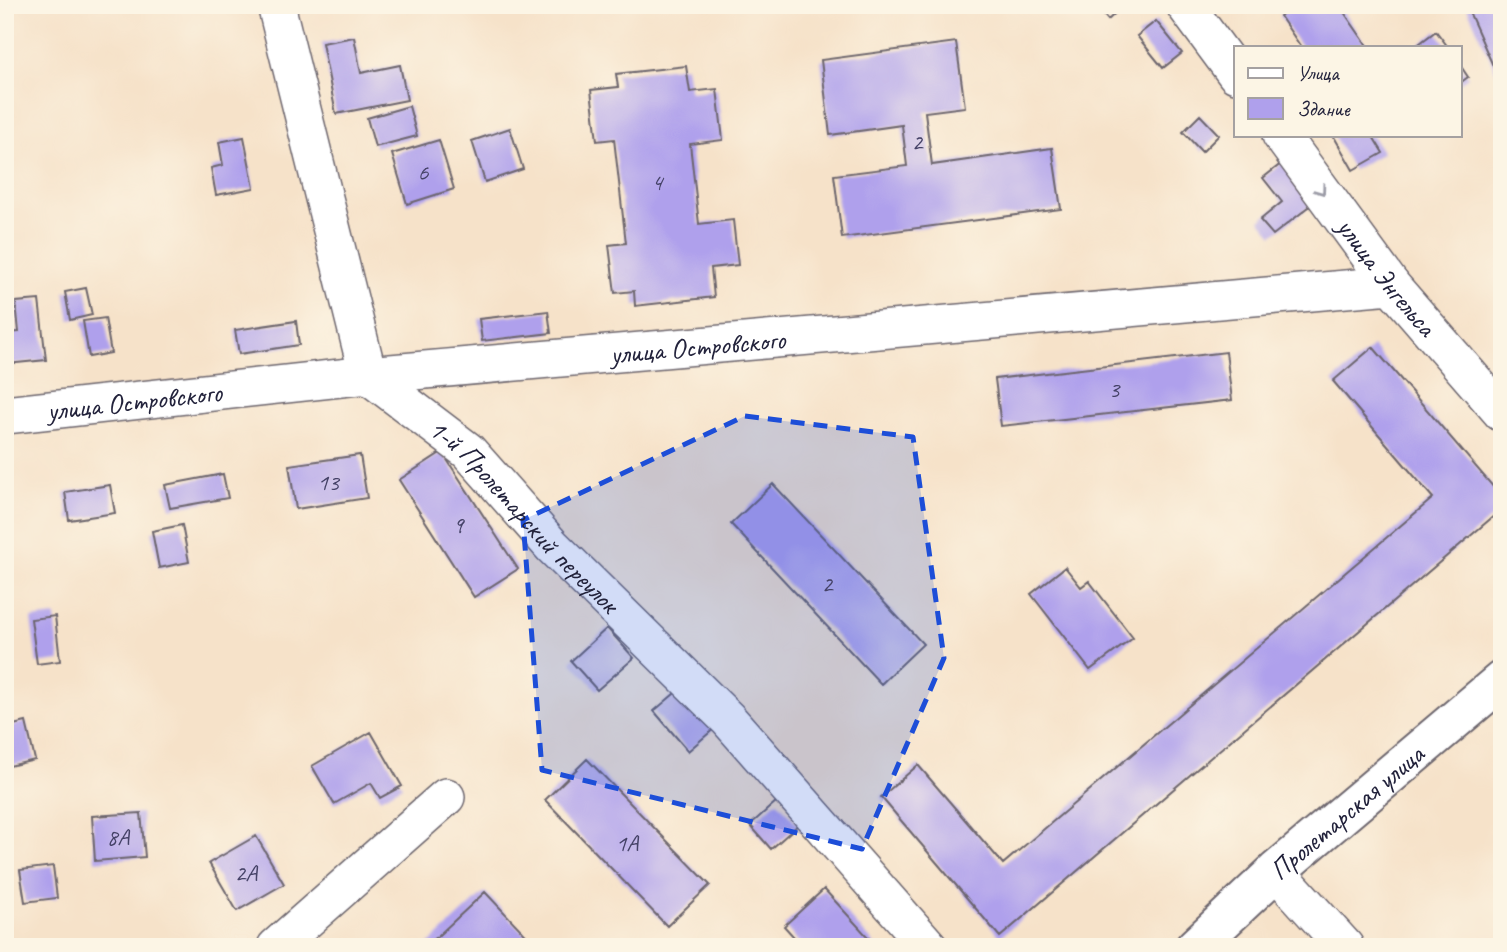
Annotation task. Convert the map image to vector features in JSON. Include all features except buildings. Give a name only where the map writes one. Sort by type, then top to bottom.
[{"type":"main road","name":"Пролетарская улица","points":[[1195,947],[1276,871],[1502,680]]},
{"type":"street","points":[[276,5],[368,375]]},
{"type":"street","points":[[1185,5],[1234,71]]},
{"type":"street","name":"улица Энгельса","points":[[1282,136],[1391,285],[1502,413]]},
{"type":"street","name":"улица Островского","points":[[5,415],[368,375],[1391,285]]},
{"type":"street","name":"1-й Пролетарский переулок","points":[[368,375],[468,452],[552,546],[728,719],[929,947]]},
{"type":"street","points":[[276,947],[446,797]]},
{"type":"street","points":[[1276,871],[1345,947]]},
{"type":"highlighted area","points":[[745,416],[913,437],[944,658],[862,849],[542,770],[523,520]]}]
